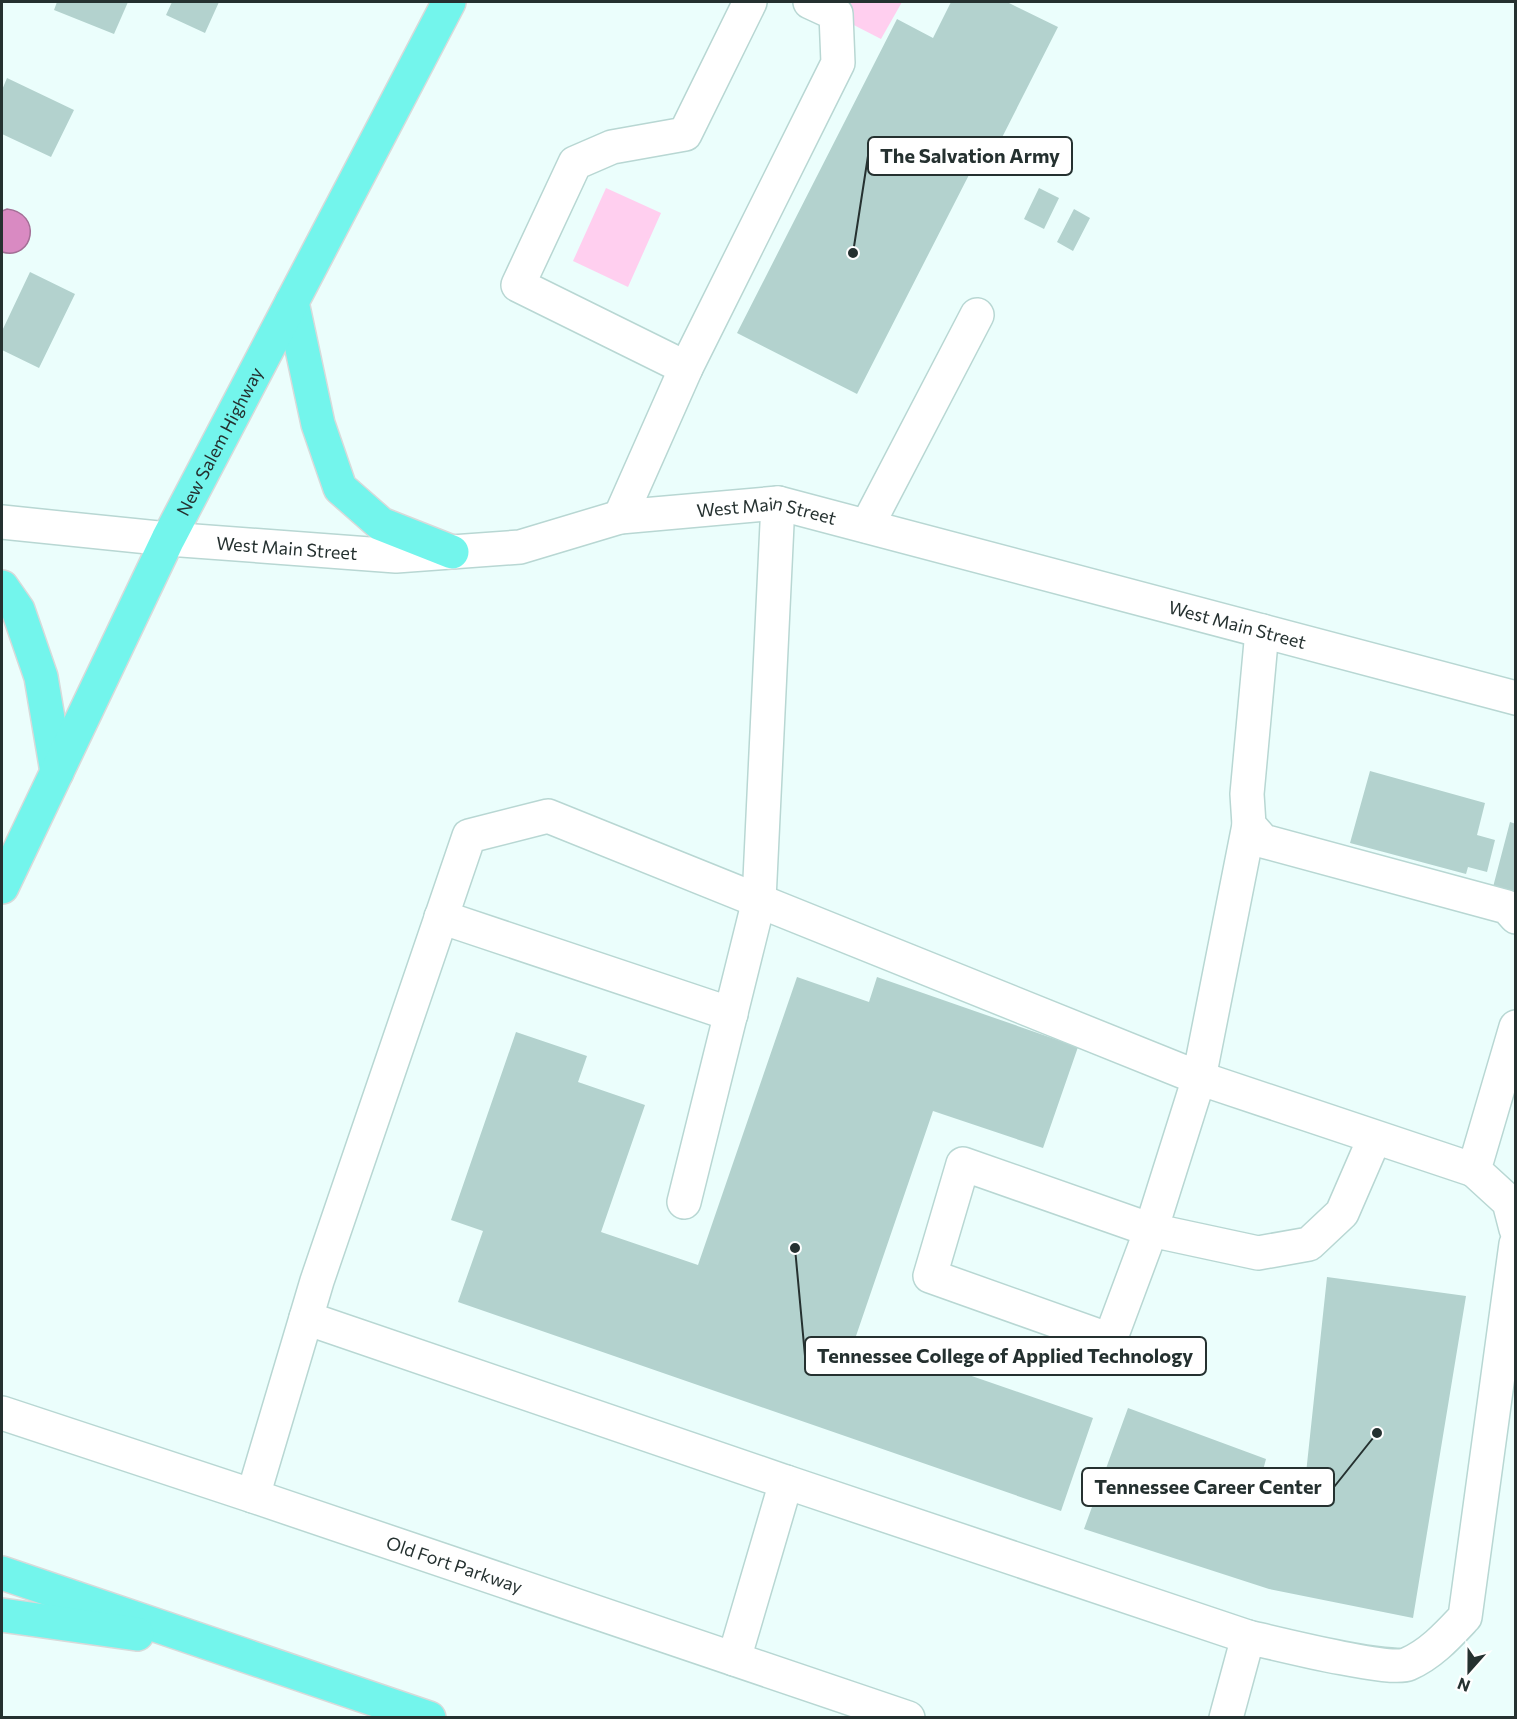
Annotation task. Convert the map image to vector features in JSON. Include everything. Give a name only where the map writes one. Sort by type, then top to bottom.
[{"type":"main road","name":"New Salem Highway","points":[[2,887],[12,840],[57,772],[168,539],[449,2]]},
{"type":"main road","points":[[292,302],[318,424],[340,488],[381,524],[452,552]]},
{"type":"main road","points":[[2,587],[18,610],[41,677],[57,772]]},
{"type":"main road","points":[[2,1573],[429,1718]]},
{"type":"main road","points":[[2,1615],[216,1646]]},
{"type":"street","points":[[686,368],[518,285],[575,163],[612,147],[685,134],[750,2]]},
{"type":"street","points":[[620,517],[686,368],[838,63],[836,14],[810,2]]},
{"type":"street","points":[[867,526],[977,315]]},
{"type":"street","points":[[684,1202],[759,900],[778,502]]},
{"type":"street","name":"West Main Street","points":[[2,522],[168,539],[396,556],[520,547],[620,517],[778,502],[1515,698]]},
{"type":"street","points":[[1262,632],[1247,794],[1249,825],[1199,1078],[1151,1230],[1110,1340],[930,1276],[963,1164],[1151,1230],[1258,1253],[1309,1244],[1342,1213],[1375,1137]]},
{"type":"street","points":[[254,1496],[306,1318],[469,836],[548,816],[1199,1078],[1474,1170],[1509,1202],[1515,1229]]},
{"type":"street","points":[[1249,825],[1263,842],[1508,907],[1515,916]]},
{"type":"street","points":[[441,917],[731,1014]]},
{"type":"street","points":[[1474,1170],[1515,1027]]},
{"type":"street","points":[[306,1318],[1248,1637],[1378,1664],[1406,1665],[1440,1644],[1465,1617],[1515,1244]]},
{"type":"street","name":"Old Fort Parkway","points":[[2,1413],[908,1718]]},
{"type":"street","points":[[734,1659],[786,1482]]},
{"type":"street","points":[[1227,1718],[1248,1637]]},
{"type":"shaded area","points":[[843,2],[902,2],[881,39],[846,21]]},
{"type":"shaded area","points":[[606,188],[661,213],[628,287],[573,261]]},
{"type":"shaded area","points":[[7,209],[18,212],[26,219],[30,227],[27,243],[21,250],[13,253],[2,252],[2,211]]},
{"type":"building","points":[[57,2],[128,2],[114,34],[54,10]]},
{"type":"building","points":[[172,2],[219,2],[205,33],[166,15]]},
{"type":"building","points":[[951,2],[1007,2],[1058,27],[984,173],[973,167],[857,394],[737,333],[897,19],[933,38]]},
{"type":"building","points":[[7,78],[74,110],[51,157],[2,134],[2,90]]},
{"type":"building","points":[[1039,188],[1059,198],[1044,229],[1024,219]]},
{"type":"building","points":[[1074,209],[1090,218],[1073,251],[1057,242]]},
{"type":"building","points":[[30,272],[75,294],[39,368],[2,350],[2,331]]},
{"type":"building","points":[[1370,771],[1485,803],[1477,835],[1495,840],[1487,872],[1468,867],[1466,874],[1350,843]]},
{"type":"building","points":[[1510,822],[1516,824],[1516,893],[1493,887]]},
{"type":"building","points":[[797,977],[869,1002],[877,977],[1078,1047],[1043,1148],[933,1111],[856,1336],[1093,1418],[1061,1511],[458,1302],[483,1231],[451,1220],[516,1032],[587,1056],[578,1082],[645,1105],[601,1232],[698,1265]]},
{"type":"building","points":[[1327,1277],[1466,1296],[1413,1618],[1269,1589],[1084,1529],[1128,1408],[1266,1459],[1261,1478],[1304,1492]]},
{"type":"place","name":"The Salvation Army","points":[[853,253]]},
{"type":"place","name":"Tennessee College of Applied Technology","points":[[795,1248]]},
{"type":"place","name":"Tennessee Career Center","points":[[1377,1433]]}]
